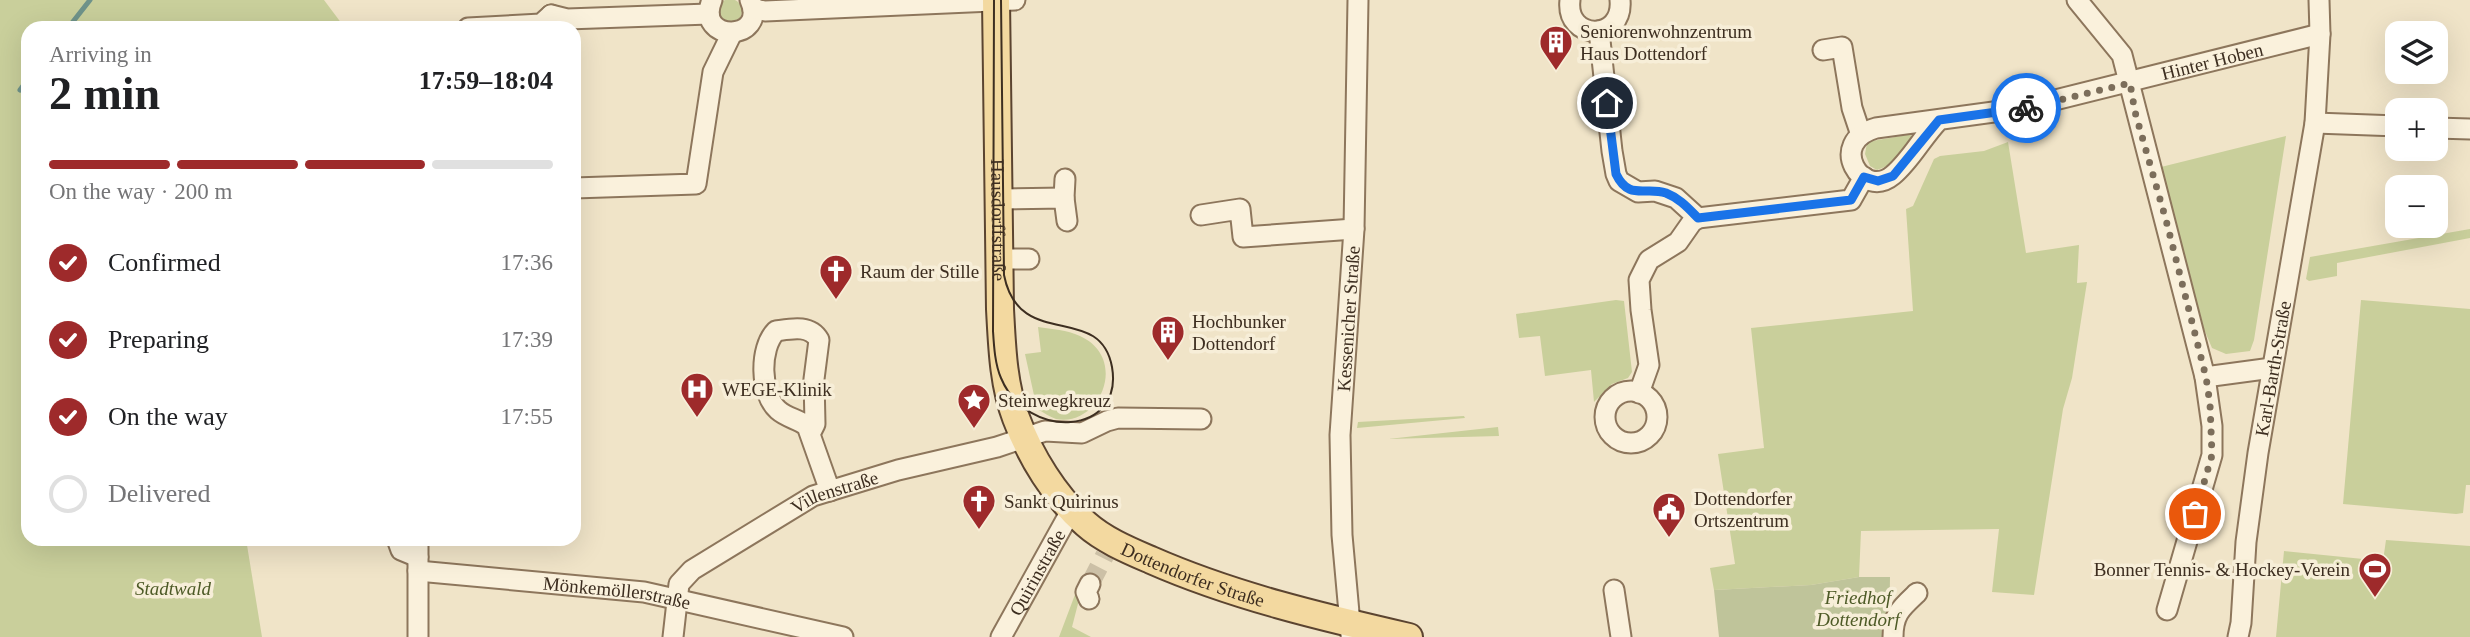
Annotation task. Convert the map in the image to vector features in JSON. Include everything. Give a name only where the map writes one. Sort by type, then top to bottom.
[{"type":"main road","name":"Hausdorffstraße","points":[[1003,1],[999,199],[1001,330],[1008,391],[1024,437]]},
{"type":"main road","name":"Dottendorfer Straße","points":[[1024,437],[1045,474],[1072,509],[1108,548],[1350,630],[1409,637]]},
{"type":"street","name":"Kessenicher Straße","points":[[1350,630],[1342,535],[1340,435],[1354,229],[1358,0]]},
{"type":"street","points":[[1570,0],[1569,8],[1574,22],[1582,28],[1599,31],[1614,23],[1620,0]]},
{"type":"street","points":[[2077,0],[2122,55],[2206,377],[2212,426],[2212,455],[2167,610]]},
{"type":"street","name":"Karl-Barth-Straße","points":[[2238,637],[2246,542],[2272,368],[2315,123],[2320,34],[2319,0]]},
{"type":"street","points":[[581,188],[696,184],[713,72],[732,33],[747,25],[751,5],[1003,1]]},
{"type":"street","points":[[516,21],[711,7],[717,28],[732,33]]},
{"type":"street","points":[[1599,31],[1612,151],[1619,181],[1637,192],[1655,191],[1676,198],[1698,218]]},
{"type":"street","name":"Hinter Hoben","points":[[1861,135],[1876,128],[2022,108],[2320,34]]},
{"type":"street","points":[[1823,50],[1842,47],[1852,108],[1861,135],[1851,147],[1850,154],[1855,171],[1864,177],[1878,181],[1893,176],[1939,120]]},
{"type":"street","points":[[2315,123],[2385,126]]},
{"type":"street","points":[[2448,128],[2470,129]]},
{"type":"street","points":[[1639,393],[1649,365],[1639,279],[1649,260],[1678,242],[1698,218],[1851,200],[1864,177]]},
{"type":"street","points":[[999,199],[1065,189],[1067,221]]},
{"type":"street","points":[[1201,215],[1240,209],[1243,237],[1354,229]]},
{"type":"street","points":[[999,259],[1029,259]]},
{"type":"street","points":[[810,434],[815,424],[814,379],[818,340],[816,334],[804,329],[776,331],[767,344],[766,394],[776,408],[807,426],[830,491]]},
{"type":"street","points":[[2206,377],[2272,368]]},
{"type":"street","name":"Villenstraße","points":[[677,598],[679,584],[692,570],[813,496],[898,470],[997,447],[1045,431],[1082,433],[1118,418],[1201,419]]},
{"type":"street","name":"Quirinstraße","points":[[1001,637],[1072,509]]},
{"type":"street","points":[[400,546],[401,550],[418,556],[418,637]]},
{"type":"street","name":"Mönkemöllerstraße","points":[[418,556],[677,598],[843,637]]},
{"type":"street","points":[[1614,590],[1621,637]]},
{"type":"street","points":[[1893,637],[1893,624],[1899,609],[1917,593]]},
{"type":"street","points":[[673,637],[677,598]]},
{"type":"street","name":"Karl-Barth-Straße","points":[[2241,615],[2246,637]]},
{"type":"green space","points":[[730,-1],[741,6],[742,11],[735,22],[730,23],[719,16],[718,11],[725,0]]},
{"type":"green space","name":"Stadtwald","points":[[0,0],[324,0],[340,21],[21,21],[21,546],[247,546],[262,637],[0,637]]},
{"type":"green space","points":[[1911,135],[1912,141],[1892,164],[1877,170],[1870,166],[1865,154],[1867,143]]},
{"type":"green space","points":[[2286,136],[2254,340],[2250,351],[2226,354],[2212,348],[2204,329],[2161,167]]},
{"type":"green space","points":[[2008,142],[2026,253],[2079,245],[2077,283],[2087,282],[2072,378],[2063,409],[2034,595],[1992,592],[1999,529],[1861,531],[1859,577],[1811,585],[1714,590],[1710,568],[1735,564],[1718,454],[1764,448],[1751,328],[1913,311],[1906,209],[1913,206],[1934,159],[1984,151]]},
{"type":"green space","points":[[2470,229],[2470,238],[2337,263],[2337,276],[2309,281],[2306,279],[2310,257],[2419,238],[2448,238],[2448,233]]},
{"type":"green space","points":[[2361,300],[2470,309],[2470,485],[2466,485],[2463,513],[2343,504]]},
{"type":"green space","points":[[1624,301],[1632,372],[1628,378],[1612,384],[1594,402],[1591,370],[1545,376],[1540,336],[1519,338],[1516,314]]},
{"type":"green space","points":[[1038,327],[1080,336],[1095,347],[1103,360],[1106,375],[1103,390],[1096,403],[1085,413],[1071,419],[1056,419],[1037,409],[1025,354],[1041,352]]},
{"type":"green space","points":[[1465,418],[1357,428],[1358,422]]},
{"type":"green space","points":[[1498,427],[1499,436],[1388,439]]},
{"type":"green space","name":"Bonner Tennis- & Hockey-Verein","points":[[2386,540],[2470,546],[2470,637],[2276,637],[2284,551],[2383,561]]},
{"type":"green space","name":"Friedhof Dottendorf","points":[[1859,577],[1890,577],[1889,637],[1719,637],[1714,590],[1811,585]]},
{"type":"green space","points":[[1076,592],[1080,596],[1072,627],[1091,637],[1059,637]]},
{"type":"waterway","points":[[74,21],[90,0]]},
{"type":"tunnel","points":[[1090,584],[1105,555]]},
{"type":"tram line","points":[[994,0],[993,331],[996,361],[1001,378],[1014,398],[1031,413],[1051,420],[1071,422],[1089,417],[1103,407],[1112,390],[1112,367],[1105,347],[1092,336],[1077,329],[1042,321],[1026,313],[1012,298],[1004,275],[1001,0]]},
{"type":"way so far","points":[[2026,108],[2130,83],[2135,112],[2206,377],[2213,443],[2195,514]]},
{"type":"place","name":"Seniorenwohnzentrum Haus Dottendorf","points":[[1556,72]]},
{"type":"place","name":"Raum der Stille","points":[[836,301]]},
{"type":"place","name":"Hochbunker Dottendorf","points":[[1168,362]]},
{"type":"place","name":"WEGE-Klinik","points":[[697,419]]},
{"type":"place","name":"Steinwegkreuz","points":[[974,430]]},
{"type":"place","name":"Sankt Quirinus","points":[[979,531]]},
{"type":"place","name":"Dottendorfer Ortszentrum","points":[[1669,539]]},
{"type":"place","name":"Bonner Tennis- & Hockey-Verein","points":[[2375,599]]},
{"type":"route","points":[[1607,103],[1612,151],[1619,181],[1628,189],[1637,192],[1663,192],[1676,198],[1698,218],[1851,200],[1864,177],[1878,181],[1893,176],[1939,120],[2026,108]]}]
